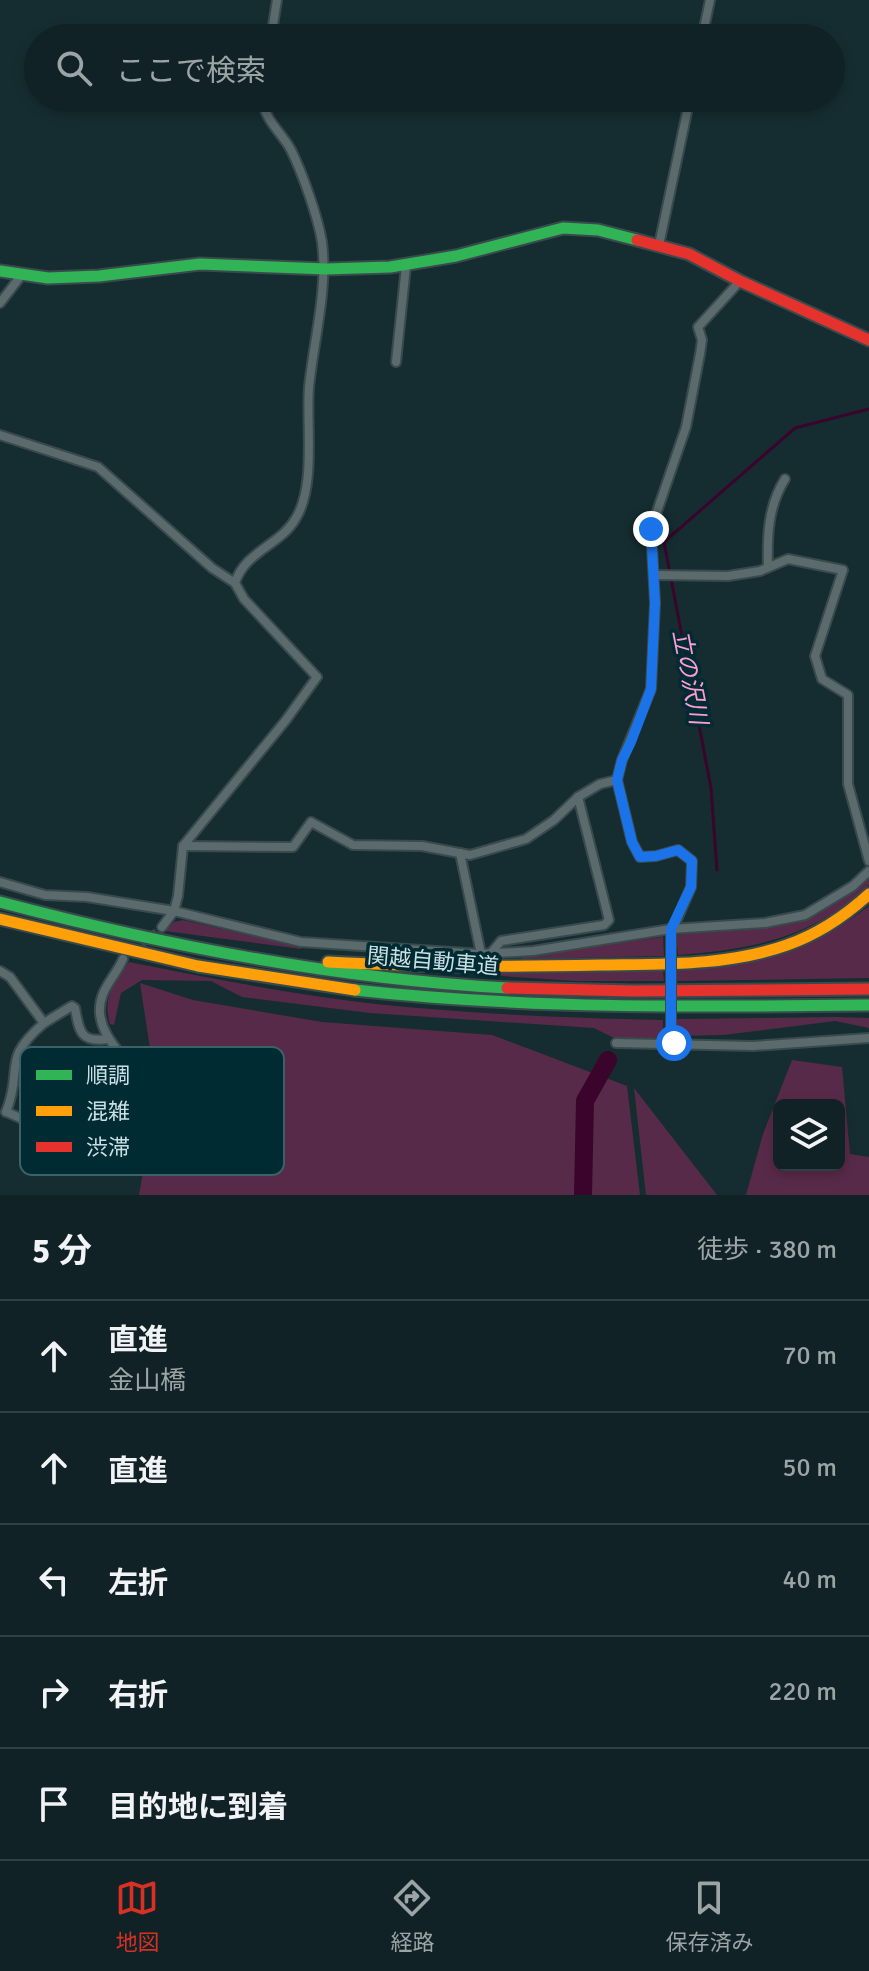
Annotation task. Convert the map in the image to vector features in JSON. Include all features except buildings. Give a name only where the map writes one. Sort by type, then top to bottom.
[{"type":"main road","points":[[0,271],[20,277],[114,274],[204,263],[324,269],[406,266],[563,228],[598,230],[689,254],[869,340]]},
{"type":"main road","points":[[188,947],[299,960],[445,967],[599,966],[716,960],[762,952],[804,937],[843,915],[869,894]]},
{"type":"main road","name":"関越自動車道","points":[[0,902],[188,947],[389,978],[538,989],[724,992],[869,989]]},
{"type":"main road","name":"関越自動車道","points":[[0,919],[182,962],[317,985],[392,994],[556,1005],[869,1005]]},
{"type":"street","points":[[273,24],[277,0]]},
{"type":"street","points":[[705,24],[710,0]]},
{"type":"street","points":[[235,583],[247,562],[290,528],[304,501],[309,388],[324,269],[321,239],[297,161],[266,112]]},
{"type":"street","points":[[659,245],[687,112]]},
{"type":"street","points":[[396,362],[406,266]]},
{"type":"street","points":[[0,303],[20,277]]},
{"type":"street","points":[[672,1040],[671,932],[691,887],[692,861],[678,850],[640,857],[632,842],[617,780],[651,689],[655,603],[651,529],[686,427],[702,340],[698,327],[740,281]]},
{"type":"street","points":[[0,435],[98,467],[114,479],[212,568],[235,583],[244,599],[317,677],[286,720],[183,846],[174,911],[162,927]]},
{"type":"street","points":[[768,567],[767,535],[776,494],[785,479]]},
{"type":"street","points":[[654,575],[728,576],[788,559],[843,570],[815,656],[822,679],[848,695],[848,784],[869,861]]},
{"type":"street","points":[[183,846],[293,847],[311,822],[353,845],[422,846],[470,855],[526,839],[554,820],[578,797],[600,784],[617,780]]},
{"type":"street","points":[[491,953],[501,941],[604,925],[609,920],[578,797]]},
{"type":"street","points":[[460,853],[481,954]]},
{"type":"street","points":[[0,882],[45,895],[87,897],[174,911],[301,942],[481,954],[533,951],[765,923],[805,915],[853,886],[869,871]]},
{"type":"street","points":[[114,1047],[108,1039],[100,1013],[109,979],[123,959]]},
{"type":"street","points":[[0,971],[10,977],[44,1023]]},
{"type":"street","points":[[20,1047],[26,1037],[72,1006],[80,1031],[86,1037],[92,1040],[108,1039]]},
{"type":"street","points":[[616,1043],[672,1040],[753,1046],[869,1038]]},
{"type":"street","points":[[3,1115],[13,1092],[13,1059],[20,1047]]},
{"type":"shaded area","points":[[869,874],[869,885],[848,903],[804,929],[757,944],[678,955],[676,935],[784,924],[823,906]]},
{"type":"shaded area","points":[[869,906],[869,978],[676,981],[676,971],[755,961],[800,947]]},
{"type":"shaded area","points":[[183,920],[301,949],[165,931],[174,922]]},
{"type":"shaded area","points":[[663,937],[664,956],[522,959],[521,956]]},
{"type":"shaded area","points":[[129,962],[283,991],[376,1004],[519,1015],[663,1020],[663,1033],[660,1038],[614,1038],[594,1028],[370,1013],[242,997],[211,981],[142,980],[121,993],[114,1025],[110,1024],[109,998],[114,984]]},
{"type":"shaded area","points":[[663,971],[664,981],[576,981],[458,973]]},
{"type":"shaded area","points":[[140,983],[193,1000],[322,1022],[492,1035],[627,1086],[640,1195],[139,1195],[143,1175],[284,1175],[284,1047],[150,1047]]},
{"type":"shaded area","points":[[869,1018],[869,1028],[835,1021],[723,1035],[677,1036],[676,1019]]},
{"type":"shaded area","points":[[792,1060],[842,1067],[845,1099],[777,1099]]},
{"type":"shaded area","points":[[634,1088],[717,1195],[646,1195]]},
{"type":"shaded area","points":[[845,1100],[850,1154],[869,1157],[869,1195],[746,1195],[773,1108],[773,1171],[845,1171]]},
{"type":"waterway","name":"立の沢川","points":[[717,870],[711,788],[664,542],[795,428],[869,409]]},
{"type":"waterway","name":"立の沢川","points":[[583,1195],[585,1101],[608,1060]]},
{"type":"tunnel","points":[[132,952],[162,927]]},
{"type":"traffic: fast","points":[[0,271],[48,278],[99,276],[200,264],[326,269],[390,267],[456,256],[563,228],[598,230],[637,240]]},
{"type":"traffic: fast","points":[[0,902],[125,933],[251,958],[379,977],[507,988]]},
{"type":"traffic: fast","points":[[355,990],[548,1004],[869,1005]]},
{"type":"traffic: slow","points":[[328,962],[499,966],[672,964],[719,960],[765,952],[798,941],[831,924],[869,894]]},
{"type":"traffic: slow","points":[[0,919],[198,966],[355,990]]},
{"type":"traffic: jam","points":[[637,240],[689,254],[869,340]]},
{"type":"traffic: jam","points":[[507,988],[633,991],[869,989]]},
{"type":"route","points":[[651,529],[655,603],[651,689],[617,780],[632,842],[640,857],[678,850],[692,861],[691,887],[671,929],[671,1037],[674,1043]]}]
